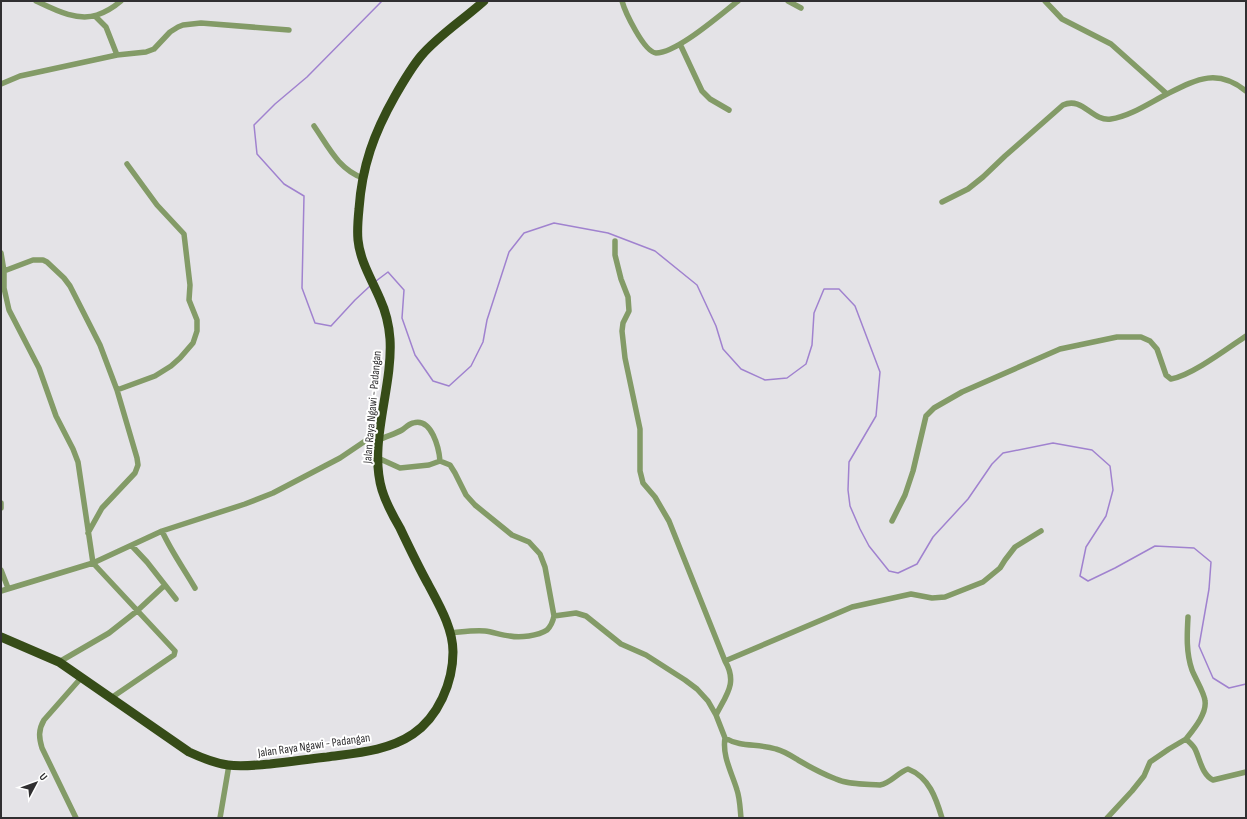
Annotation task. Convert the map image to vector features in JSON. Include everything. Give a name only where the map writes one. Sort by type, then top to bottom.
[{"type":"highway","name":"Jalan Raya Ngawi - Padangan","points":[[1,636],[59,662],[189,752],[208,760],[229,765],[247,766],[296,762],[355,753],[386,746],[406,738],[421,727],[433,714],[448,684],[451,673],[453,653],[450,633],[436,600],[385,498],[380,482],[378,458],[388,384],[390,343],[388,321],[367,271],[358,242],[357,225],[360,185],[372,142],[382,119],[404,80],[420,57],[438,39],[484,1]]},
{"type":"street","points":[[36,1],[52,9],[88,17],[104,12],[121,1]]},
{"type":"street","points":[[622,1],[624,9],[640,38],[651,52],[657,53],[680,44],[711,23],[738,1]]},
{"type":"street","points":[[788,1],[801,8]]},
{"type":"street","points":[[1045,1],[1062,19],[1111,44],[1167,94]]},
{"type":"street","points":[[95,16],[106,27],[117,55]]},
{"type":"street","points":[[1,84],[20,76],[117,55],[151,51],[170,32],[178,27],[201,22],[289,30]]},
{"type":"street","points":[[680,44],[702,91],[710,99],[729,110]]},
{"type":"street","points":[[942,202],[968,189],[1063,105],[1068,103],[1079,104],[1102,119],[1111,119],[1131,112],[1167,94],[1207,77],[1223,78],[1235,82],[1246,91]]},
{"type":"street","points":[[314,126],[332,154],[340,163],[354,175],[362,178]]},
{"type":"street","points":[[117,390],[155,376],[171,366],[193,343],[197,331],[195,315],[189,300],[190,285],[184,234],[157,205],[127,164]]},
{"type":"street","points":[[615,241],[615,255],[628,298],[629,311],[623,323],[622,331],[625,358],[640,429],[641,477],[643,483],[655,498],[669,521],[725,661],[730,670],[730,686],[716,715]]},
{"type":"street","points":[[1,253],[4,271],[4,288],[9,310],[39,368],[56,416],[76,455],[80,470],[93,563],[175,651],[175,653],[111,698]]},
{"type":"street","points":[[4,271],[33,260],[43,260],[64,278],[70,286],[100,345],[117,390],[137,458],[138,469],[102,508],[88,533]]},
{"type":"street","points":[[892,520],[905,495],[913,471],[926,416],[934,408],[962,392],[1060,349],[1117,337],[1141,337],[1150,341],[1157,349],[1166,375],[1171,379],[1177,378],[1191,371],[1246,336]]},
{"type":"street","points":[[1,591],[93,563],[162,531],[246,504],[273,493],[380,435],[403,429],[414,422],[420,422],[427,427],[436,440],[440,461]]},
{"type":"street","points":[[378,458],[400,468],[429,465],[440,461],[447,463],[452,468],[466,495],[475,505],[512,535],[527,540],[538,551],[544,562],[554,616],[550,626],[546,630],[528,635],[510,636],[495,632],[478,631],[450,633]]},
{"type":"street","points":[[1,503],[1,508]]},
{"type":"street","points":[[162,531],[171,551],[180,562],[194,588]]},
{"type":"street","points":[[725,661],[852,608],[910,594],[932,598],[945,596],[982,582],[1000,568],[1015,547],[1041,531]]},
{"type":"street","points":[[132,546],[166,585],[176,599]]},
{"type":"street","points":[[1,570],[8,588]]},
{"type":"street","points":[[59,662],[103,637],[137,611],[166,585]]},
{"type":"street","points":[[554,616],[576,613],[586,616],[615,640],[659,662],[697,689],[708,701],[716,715],[724,738],[724,748],[739,799],[741,818]]},
{"type":"street","points":[[1108,818],[1144,776],[1150,762],[1186,739],[1202,717],[1206,702],[1192,668],[1188,653],[1188,617]]},
{"type":"street","points":[[76,818],[42,748],[39,736],[44,720],[81,678]]},
{"type":"street","points":[[724,738],[733,743],[774,748],[787,752],[797,759],[837,780],[844,782],[880,785],[885,784],[903,770],[908,769],[914,771],[927,783],[933,793],[942,818]]},
{"type":"street","points":[[1186,739],[1195,749],[1210,779],[1213,780],[1246,772]]},
{"type":"street","points":[[220,818],[229,765]]},
{"type":"waterway","points":[[370,286],[331,326],[315,323],[302,288],[304,196],[284,184],[257,154],[254,125],[275,104],[307,77],[382,1]]},
{"type":"waterway","points":[[376,281],[388,272],[404,290],[402,318],[415,355],[433,381],[449,386],[471,366],[483,342],[487,320],[509,252],[524,233],[554,223],[608,233],[655,251],[697,285],[716,326],[723,349],[741,369],[765,380],[787,378],[806,364],[812,345],[814,313],[824,289],[839,289],[855,306],[880,372],[876,416],[849,462],[848,490],[850,506],[869,546],[889,571],[898,573],[917,564],[933,537],[968,499],[992,464],[1003,453],[1053,443],[1092,450],[1110,466],[1113,490],[1106,516],[1086,547],[1080,576],[1088,581],[1155,546],[1194,548],[1211,562],[1209,589],[1199,646],[1213,678],[1229,688],[1246,684]]}]
